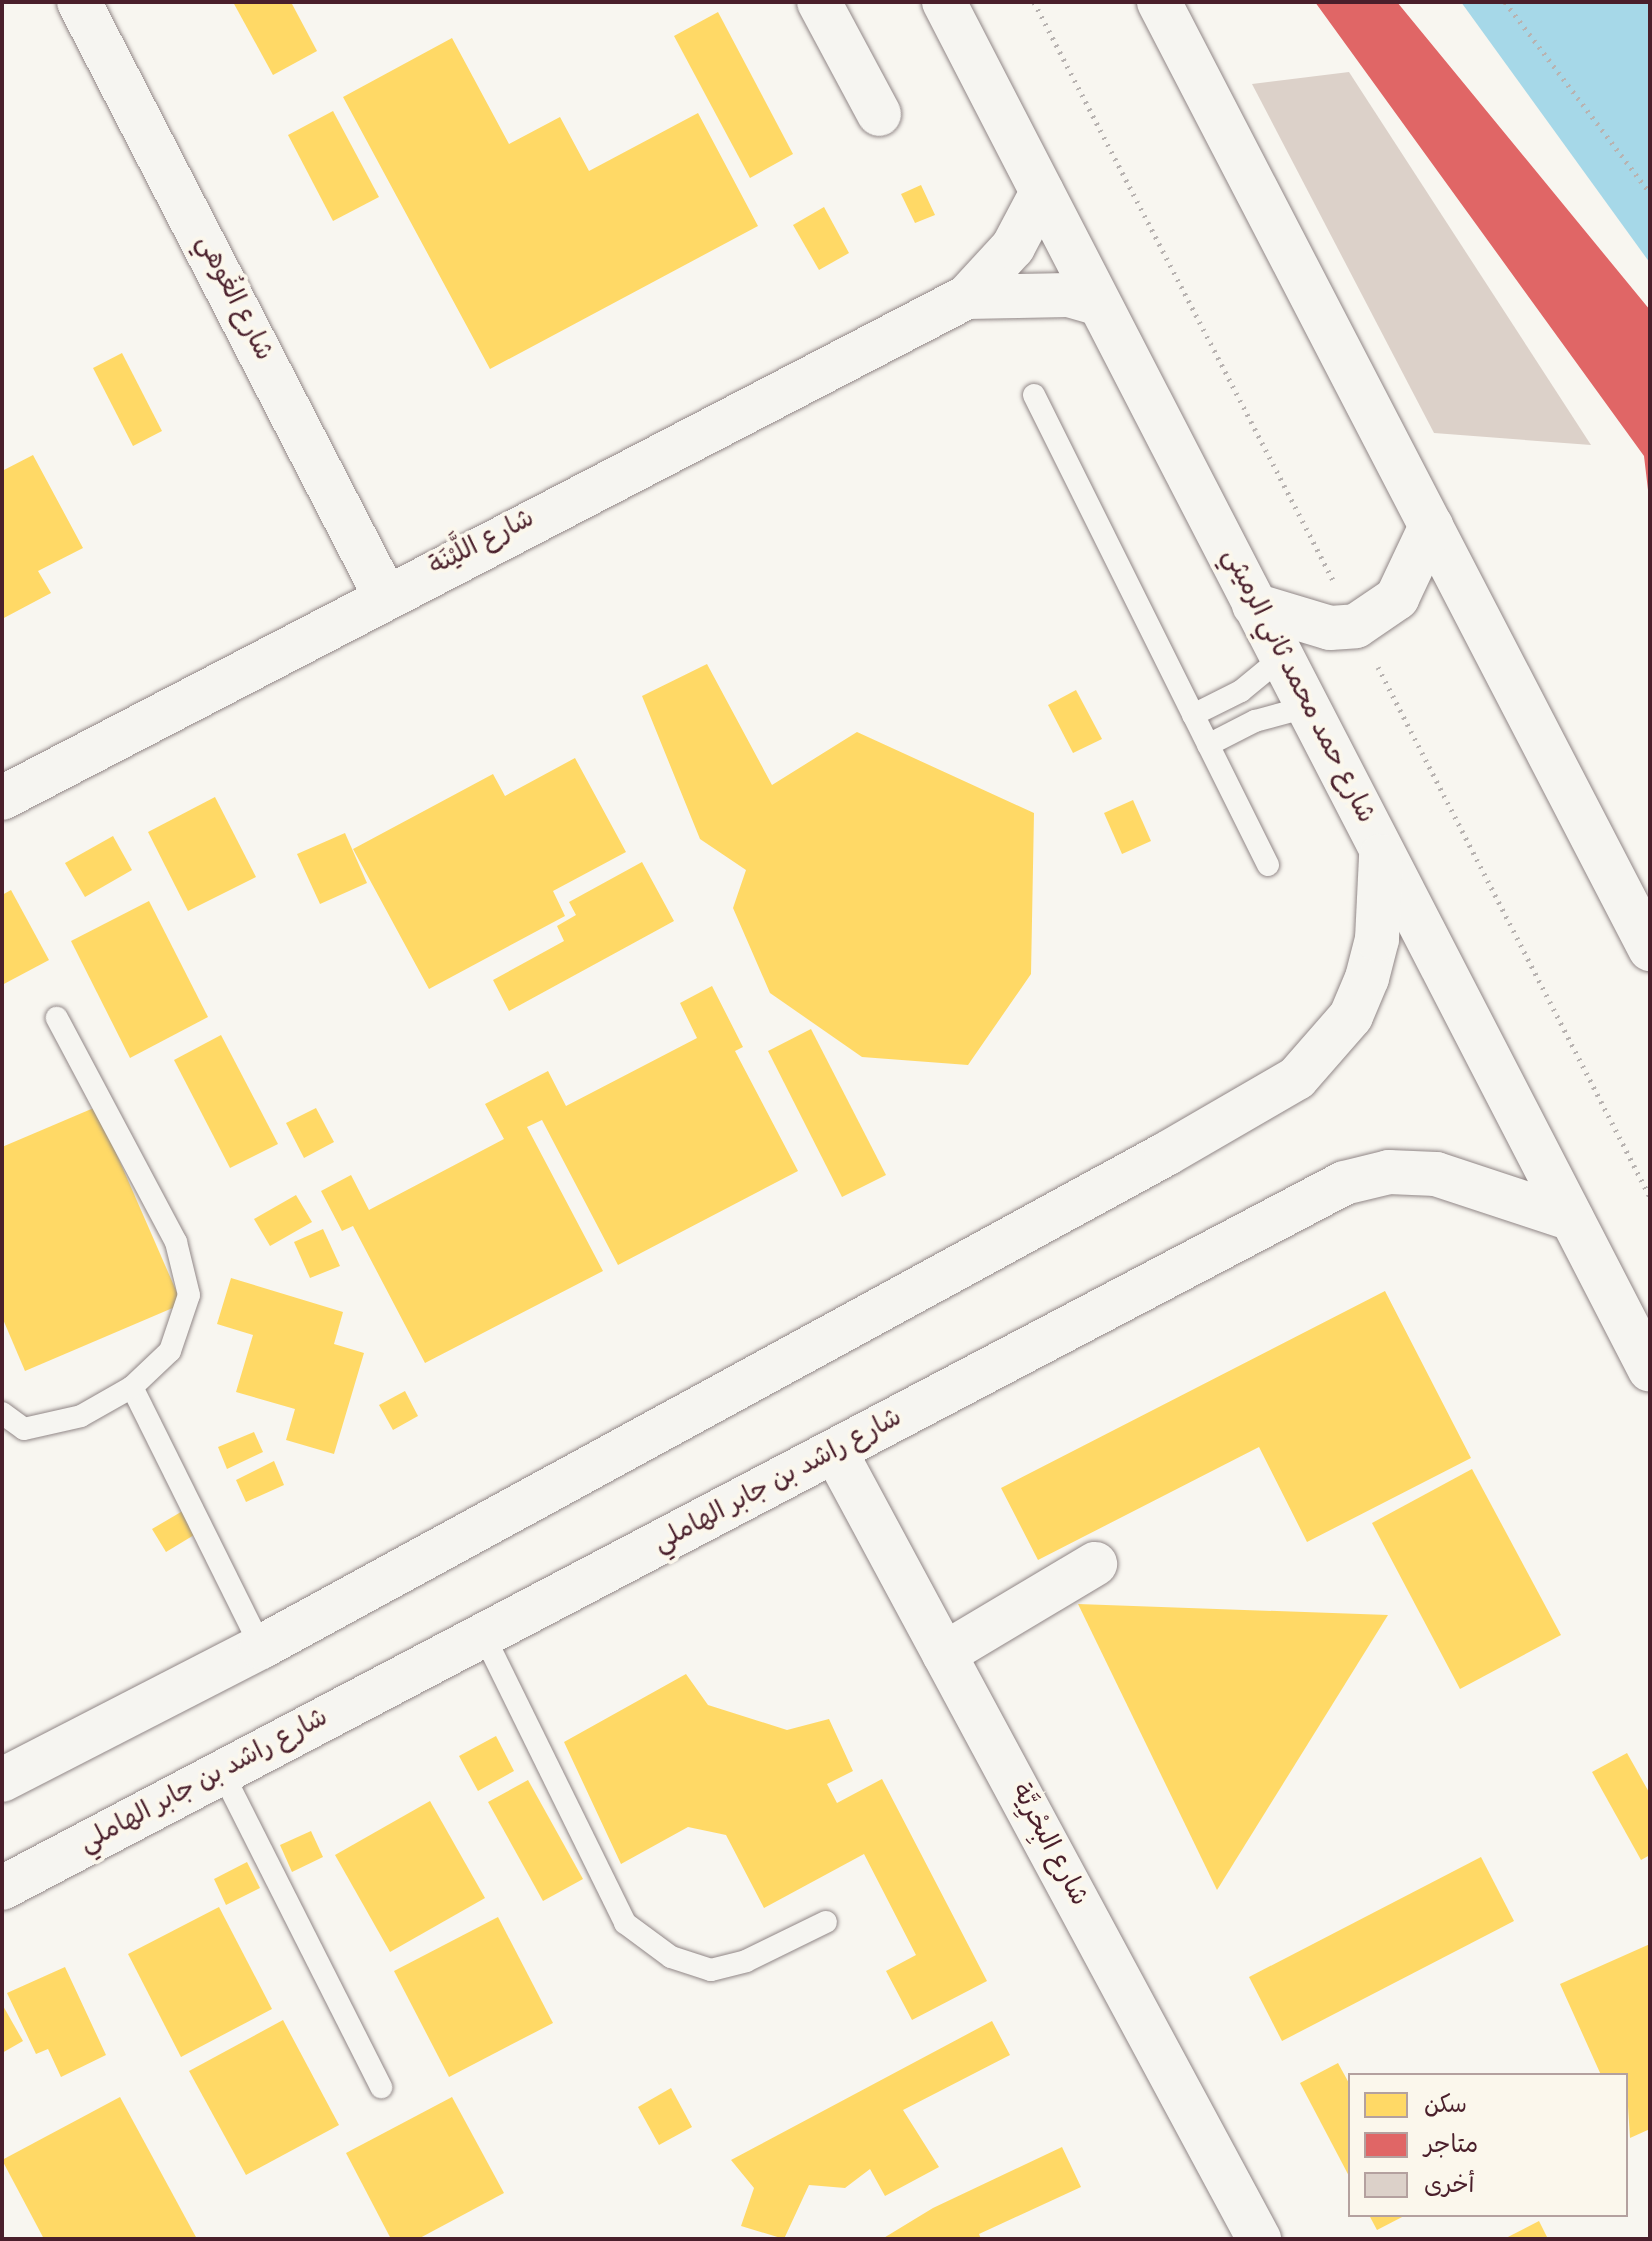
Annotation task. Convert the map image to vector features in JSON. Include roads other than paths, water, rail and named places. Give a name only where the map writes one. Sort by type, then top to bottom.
[{"type":"street","name":"شارع الغُوهي","points":[[79,2],[385,596]]},
{"type":"street","points":[[819,2],[879,114]]},
{"type":"street","name":"شارع حمد محمد ثاني الرميثي","points":[[944,2],[1381,856],[1650,1370]]},
{"type":"street","points":[[1159,2],[1650,949]]},
{"type":"street","name":"شارع اللَّيْنَة","points":[[2,798],[385,596],[967,297],[1013,247],[1042,192]]},
{"type":"street","name":"شارع اللَّيْنَة","points":[[967,297],[1069,295],[1097,303]]},
{"type":"street","points":[[1254,605],[1330,628],[1356,626],[1397,598],[1431,526]]},
{"type":"street","points":[[2,1780],[261,1647],[1152,1162],[1297,1078],[1351,1016],[1367,978],[1377,939],[1381,856]]},
{"type":"street","name":"شارع راشد بن جابر الهاملي","points":[[2,1888],[836,1453],[1344,1183],[1389,1172],[1436,1174],[1572,1219]]},
{"type":"street","name":"شارع البِحْرِيَّة","points":[[836,1453],[1259,2239]]},
{"type":"street","points":[[944,1654],[1095,1564]]},
{"type":"lane","points":[[1034,395],[1268,865]]},
{"type":"lane","points":[[1193,715],[1241,691],[1281,658]]},
{"type":"lane","points":[[1208,745],[1255,721],[1307,707]]},
{"type":"lane","points":[[2,1413],[24,1429],[81,1416],[132,1387],[170,1351],[189,1295],[176,1242],[57,1018]]},
{"type":"lane","points":[[132,1387],[261,1647]]},
{"type":"lane","points":[[484,1636],[625,1923],[671,1957],[711,1970],[746,1961],[826,1922]]},
{"type":"lane","points":[[223,1774],[381,2087]]},
{"type":"water","points":[[1461,2],[1650,2],[1650,263]]}]
